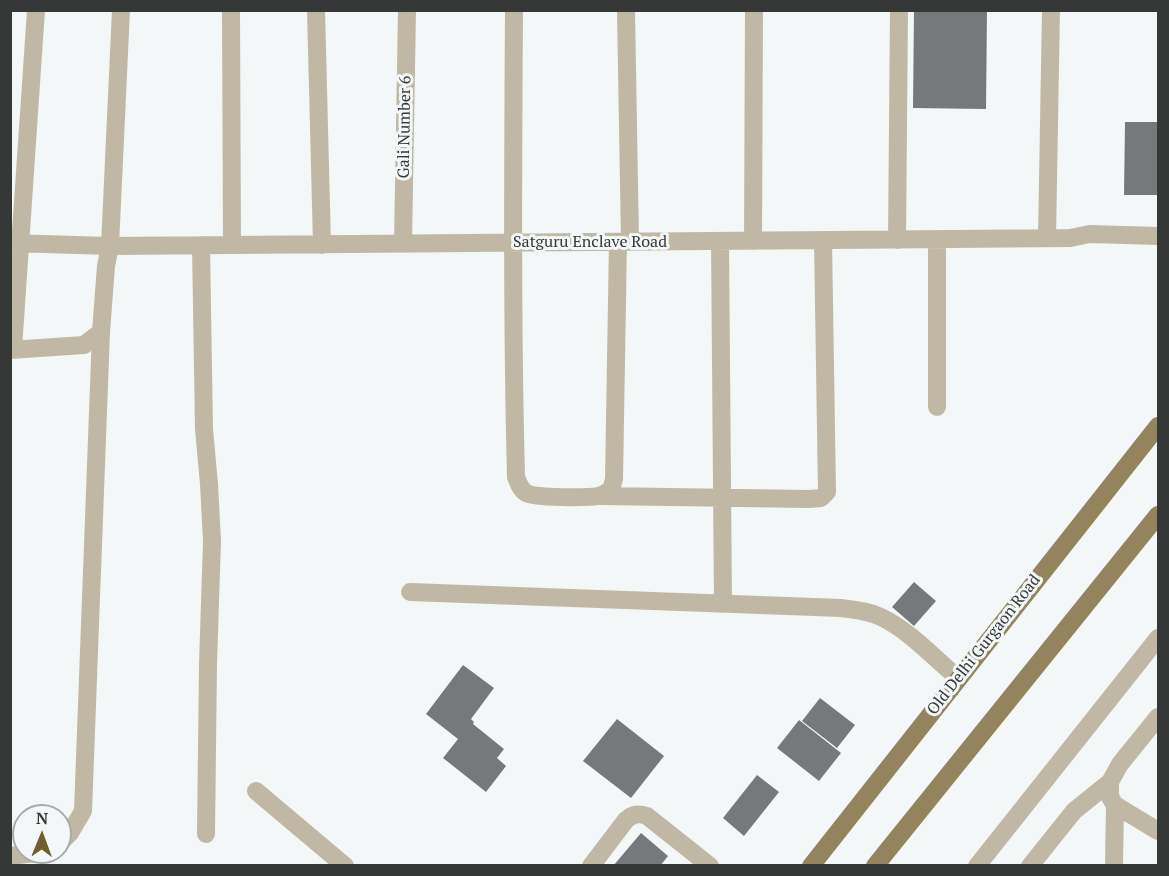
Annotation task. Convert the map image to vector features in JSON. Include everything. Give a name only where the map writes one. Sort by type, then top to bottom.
[{"type":"main road","name":"Old Delhi Gurgaon Road","points":[[811,866],[1158,426]]},
{"type":"main road","points":[[874,866],[1158,515]]},
{"type":"street","points":[[36,10],[15,243],[12,349],[84,345],[101,332]]},
{"type":"street","points":[[72,830],[83,810],[101,332],[106,266],[110,246],[121,10]]},
{"type":"street","points":[[231,10],[232,245]]},
{"type":"street","points":[[316,10],[322,245]]},
{"type":"street","name":"Gali Number 6","points":[[403,244],[407,10]]},
{"type":"street","points":[[514,10],[513,243],[516,477],[520,488],[527,494],[538,496],[821,498],[827,492],[823,240]]},
{"type":"street","points":[[600,496],[611,490],[614,479],[624,242],[626,10]]},
{"type":"street","points":[[753,241],[754,10]]},
{"type":"street","points":[[897,240],[899,10]]},
{"type":"street","points":[[1047,238],[1051,10]]},
{"type":"street","name":"Satguru Enclave Road","points":[[15,243],[110,246],[322,245],[937,240],[1070,238],[1090,234],[1158,236]]},
{"type":"street","name":"Satguru Enclave Road","points":[[1070,238],[1088,245],[1158,248]]},
{"type":"street","points":[[937,240],[937,407]]},
{"type":"street","points":[[720,241],[723,604]]},
{"type":"street","points":[[201,245],[204,429],[212,541],[206,834]]},
{"type":"street","points":[[410,592],[841,608],[863,611],[880,616],[895,625],[957,678]]},
{"type":"street","points":[[977,866],[1158,638]]},
{"type":"street","points":[[1029,866],[1074,810],[1110,782],[1120,764],[1158,717]]},
{"type":"street","points":[[1110,782],[1110,797],[1115,805],[1158,831]]},
{"type":"street","points":[[256,791],[345,866]]},
{"type":"street","points":[[1114,866],[1115,805]]},
{"type":"street","points":[[591,866],[626,820],[632,815],[639,814],[647,816],[710,866]]},
{"type":"building","points":[[914,10],[987,10],[986,109],[913,108]]},
{"type":"building","points":[[1125,122],[1158,122],[1158,195],[1124,195]]},
{"type":"building","points":[[914,582],[936,601],[914,626],[892,607]]},
{"type":"building","points":[[463,665],[494,688],[471,719],[473,724],[504,749],[497,758],[506,766],[486,792],[443,758],[458,739],[426,714]]},
{"type":"building","points":[[820,698],[855,725],[837,748],[802,721]]},
{"type":"building","points":[[617,719],[664,756],[631,798],[583,761]]},
{"type":"building","points":[[799,720],[841,753],[819,781],[777,748]]},
{"type":"building","points":[[757,775],[779,792],[744,836],[723,818]]},
{"type":"building","points":[[641,833],[668,856],[660,866],[613,866]]}]
